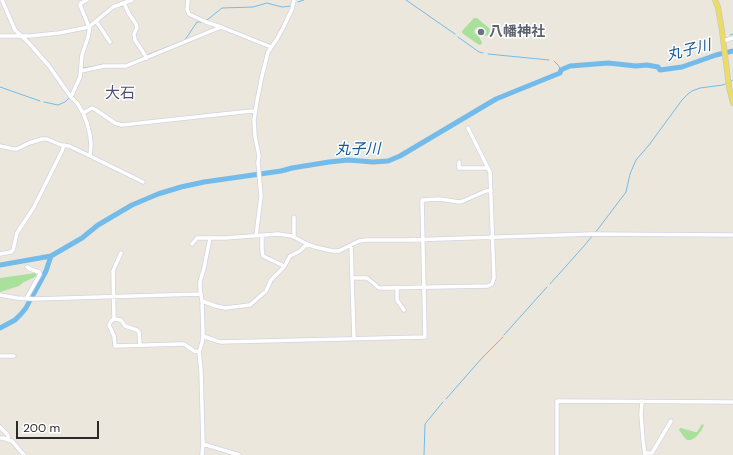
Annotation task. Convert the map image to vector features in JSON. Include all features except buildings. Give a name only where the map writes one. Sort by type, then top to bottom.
[{"type":"main road","points":[[715,0],[718,10],[733,103]]},
{"type":"street","points":[[2,0],[15,30],[28,42],[49,66],[83,113],[90,135],[90,156]]},
{"type":"street","points":[[71,97],[80,77],[82,55],[88,37],[89,27],[80,5],[87,0]]},
{"type":"street","points":[[0,36],[59,33],[89,27],[113,7],[132,0]]},
{"type":"street","points":[[188,0],[188,9],[190,14],[206,22],[271,47]]},
{"type":"street","points":[[256,236],[261,196],[255,111],[268,52],[284,26],[292,9],[294,0]]},
{"type":"street","points":[[124,3],[136,24],[137,28],[134,35],[135,40],[146,58]]},
{"type":"street","points":[[96,21],[110,42]]},
{"type":"street","points":[[81,71],[104,66],[126,66],[221,27]]},
{"type":"street","points":[[723,41],[733,38]]},
{"type":"street","points":[[83,113],[92,108],[114,123],[122,125],[255,111]]},
{"type":"street","points":[[352,278],[367,278],[379,288],[490,286],[493,283],[490,172],[468,128]]},
{"type":"street","points":[[0,146],[17,149],[35,141],[47,139],[74,147],[143,182]]},
{"type":"street","points":[[0,254],[11,252],[13,250],[17,234],[34,207],[64,145]]},
{"type":"street","points":[[458,162],[458,168],[488,168]]},
{"type":"street","points":[[203,336],[217,342],[425,337],[422,200],[440,199],[459,202],[491,190]]},
{"type":"street","points":[[294,217],[294,237]]},
{"type":"street","points":[[192,244],[196,238],[284,234],[321,249],[339,251],[360,241],[367,240],[594,234],[733,235]]},
{"type":"street","points":[[262,235],[263,256],[284,266]]},
{"type":"street","points":[[202,455],[201,370],[199,352],[203,336],[200,282],[210,238]]},
{"type":"street","points":[[202,301],[225,308],[250,305],[263,294],[271,280],[284,266],[290,256],[300,251],[307,244]]},
{"type":"street","points":[[351,245],[354,339]]},
{"type":"street","points":[[121,253],[113,271],[114,319],[109,325],[114,336],[116,346],[184,344],[194,351],[199,352]]},
{"type":"street","points":[[26,299],[40,274],[39,272],[27,267]]},
{"type":"street","points":[[397,288],[397,300],[404,310]]},
{"type":"street","points":[[0,295],[26,299],[51,299],[200,294]]},
{"type":"street","points":[[114,319],[121,320],[126,327],[137,330],[139,332],[140,345]]},
{"type":"street","points":[[0,356],[14,356]]},
{"type":"street","points":[[557,455],[557,401],[733,402]]},
{"type":"street","points":[[642,401],[641,414],[645,454],[652,453],[671,421]]},
{"type":"street","points":[[0,427],[7,434],[8,440]]},
{"type":"street","points":[[0,438],[12,441],[24,455]]},
{"type":"street","points":[[203,444],[239,455]]},
{"type":"green space","points":[[474,18],[477,18],[489,28],[490,31],[488,35],[485,36],[483,35],[484,31],[481,28],[478,27],[475,29],[474,32],[482,42],[482,44],[479,45],[462,33],[462,31]]},
{"type":"green space","points":[[35,273],[36,276],[19,286],[0,292],[0,278]]},
{"type":"green space","points":[[702,424],[704,425],[701,431],[691,440],[687,440],[679,430],[681,428],[697,432]]},
{"type":"waterway","points":[[298,2],[304,0]]},
{"type":"waterway","points":[[406,0],[455,34]]},
{"type":"waterway","points":[[207,20],[222,8],[253,7],[267,3],[282,7],[291,6]]},
{"type":"waterway","points":[[183,41],[197,22],[201,22]]},
{"type":"waterway","points":[[458,37],[479,52],[483,53]]},
{"type":"waterway","points":[[147,55],[178,43]]},
{"type":"waterway","name":"丸子川","points":[[0,265],[51,256],[82,238],[98,225],[132,205],[158,194],[181,187],[329,162],[348,160],[373,162],[388,161],[400,156],[496,99],[560,73],[561,70],[570,66],[608,63],[636,66],[647,65],[658,67],[660,70],[682,67],[716,55],[733,51]]},
{"type":"waterway","points":[[488,54],[549,60]]},
{"type":"waterway","points":[[554,61],[561,70]]},
{"type":"waterway","points":[[83,68],[102,65]]},
{"type":"waterway","points":[[595,233],[626,192],[630,174],[636,160],[682,100],[692,91],[727,83]]},
{"type":"waterway","points":[[0,87],[40,101]]},
{"type":"waterway","points":[[44,102],[58,105],[65,102],[69,98]]},
{"type":"waterway","points":[[550,284],[593,235]]},
{"type":"waterway","points":[[33,295],[46,271],[51,256]]},
{"type":"waterway","points":[[504,335],[547,287]]},
{"type":"waterway","points":[[0,328],[15,320],[26,308],[30,300]]},
{"type":"waterway","points":[[446,399],[482,358],[503,337]]},
{"type":"waterway","points":[[424,455],[425,424],[443,402]]},
{"type":"place","name":"八幡神社","points":[[481,32]]},
{"type":"district","name":"大石","points":[[120,94]]}]
